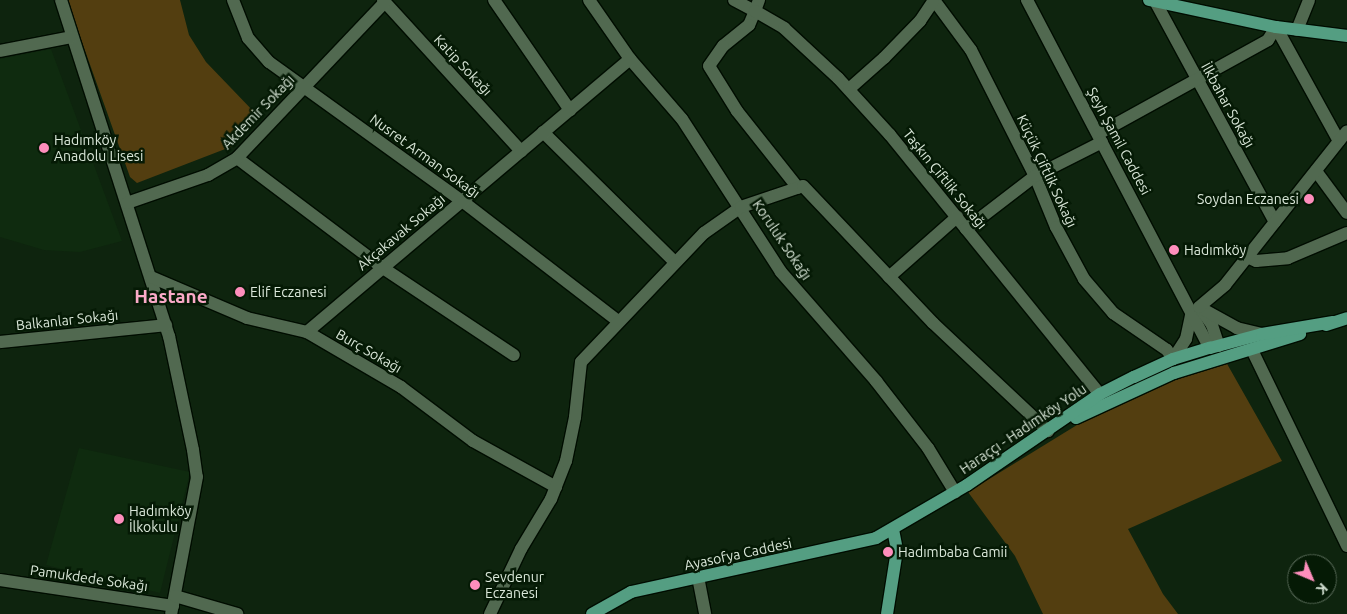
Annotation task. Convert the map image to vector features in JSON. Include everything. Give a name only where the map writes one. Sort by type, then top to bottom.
[{"type":"main road","points":[[1152,1],[1276,27],[1347,36]]},
{"type":"main road","points":[[1216,351],[1252,350],[1347,318]]},
{"type":"main road","points":[[1050,430],[1174,373],[1216,351],[1262,334],[1333,322]]},
{"type":"main road","name":"Haraççı - Hadımköy Yolu","points":[[893,530],[1050,430],[1100,394],[1173,359],[1216,351]]},
{"type":"main road","points":[[887,614],[897,550],[893,530]]},
{"type":"main road","name":"Ayasofya Caddesi","points":[[592,614],[631,592],[843,547],[893,530]]},
{"type":"street","points":[[61,0],[166,325],[197,477],[173,605]]},
{"type":"street","name":"Nusret Arman Sokağı","points":[[233,0],[248,38],[269,62],[462,201],[618,322]]},
{"type":"street","points":[[494,0],[570,110]]},
{"type":"street","name":"Koruluk Sokağı","points":[[590,0],[630,59],[682,118],[781,272],[876,381],[928,448],[955,492]]},
{"type":"street","name":"Taşkın Çiftlik Sokağı","points":[[734,0],[757,5],[784,28],[848,90],[890,135],[1100,394]]},
{"type":"street","name":"Şeyh Şamil Caddesi","points":[[1027,0],[1185,297],[1195,312],[1212,325],[1216,351]]},
{"type":"street","points":[[1297,30],[1310,0]]},
{"type":"street","name":"Akdemir Sokağı","points":[[127,203],[208,175],[237,158],[384,1]]},
{"type":"street","name":"Katip Sokağı","points":[[384,1],[521,151]]},
{"type":"street","points":[[848,90],[884,58],[920,21],[934,1]]},
{"type":"street","name":"Küçük Çiftlik Sokağı","points":[[934,1],[971,50],[1035,176],[1056,227],[1084,279],[1126,325],[1167,350],[1173,359]]},
{"type":"street","name":"İlkbahar Sokağı","points":[[1152,1],[1198,80],[1275,222]]},
{"type":"street","points":[[757,5],[749,25],[723,46],[710,66],[737,111],[798,188]]},
{"type":"street","points":[[966,229],[1035,176],[1268,40],[1276,27],[1339,141]]},
{"type":"street","points":[[0,51],[72,37]]},
{"type":"street","name":"Akçakavak Sokağı","points":[[307,332],[630,59]]},
{"type":"street","points":[[1173,359],[1186,339],[1195,312],[1225,285],[1347,131]]},
{"type":"street","points":[[543,132],[674,261]]},
{"type":"street","points":[[237,158],[383,268],[514,355]]},
{"type":"street","points":[[1316,171],[1347,213]]},
{"type":"street","points":[[490,614],[556,487],[566,461],[575,417],[581,362],[674,261],[704,233],[741,208],[803,186],[889,276],[1050,430]]},
{"type":"street","points":[[889,276],[957,217]]},
{"type":"street","points":[[1247,257],[1256,261],[1288,258],[1347,233]]},
{"type":"street","name":"Burç Sokağı","points":[[151,277],[247,318],[307,332],[401,387],[473,440],[556,487]]},
{"type":"street","points":[[1195,312],[1237,328],[1262,334]]},
{"type":"street","name":"Balkanlar Sokağı","points":[[0,342],[166,325]]},
{"type":"street","points":[[1252,350],[1347,546]]},
{"type":"street","points":[[698,577],[705,614]]},
{"type":"street","name":"Pamukdede Sokağı","points":[[0,580],[237,614]]},
{"type":"shaded area","points":[[67,0],[180,0],[189,35],[206,62],[257,115],[233,146],[137,183],[130,177]]},
{"type":"shaded area","name":"Hadımköy Anadolu Lisesi","points":[[51,49],[122,241],[80,252],[44,250],[0,237],[0,59]]},
{"type":"shaded area","points":[[1226,362],[1282,461],[1128,529],[1163,594],[1178,614],[1043,614],[1015,556],[968,492],[1116,401]]},
{"type":"shaded area","name":"Hadımköy İlkokulu","points":[[79,448],[190,472],[160,593],[46,565]]},
{"type":"place","name":"Hadımköy Anadolu Lisesi","points":[[44,148]]},
{"type":"place","name":"Soydan Eczanesi","points":[[1309,199]]},
{"type":"place","name":"Hadımköy","points":[[1174,250]]},
{"type":"place","name":"Elif Eczanesi","points":[[240,292]]},
{"type":"place","name":"Hadımköy İlkokulu","points":[[119,519]]},
{"type":"place","name":"Hadımbaba Camii","points":[[888,552]]},
{"type":"place","name":"Sevdenur Eczanesi","points":[[475,585]]},
{"type":"district","name":"Hastane","points":[[171,297]]}]
